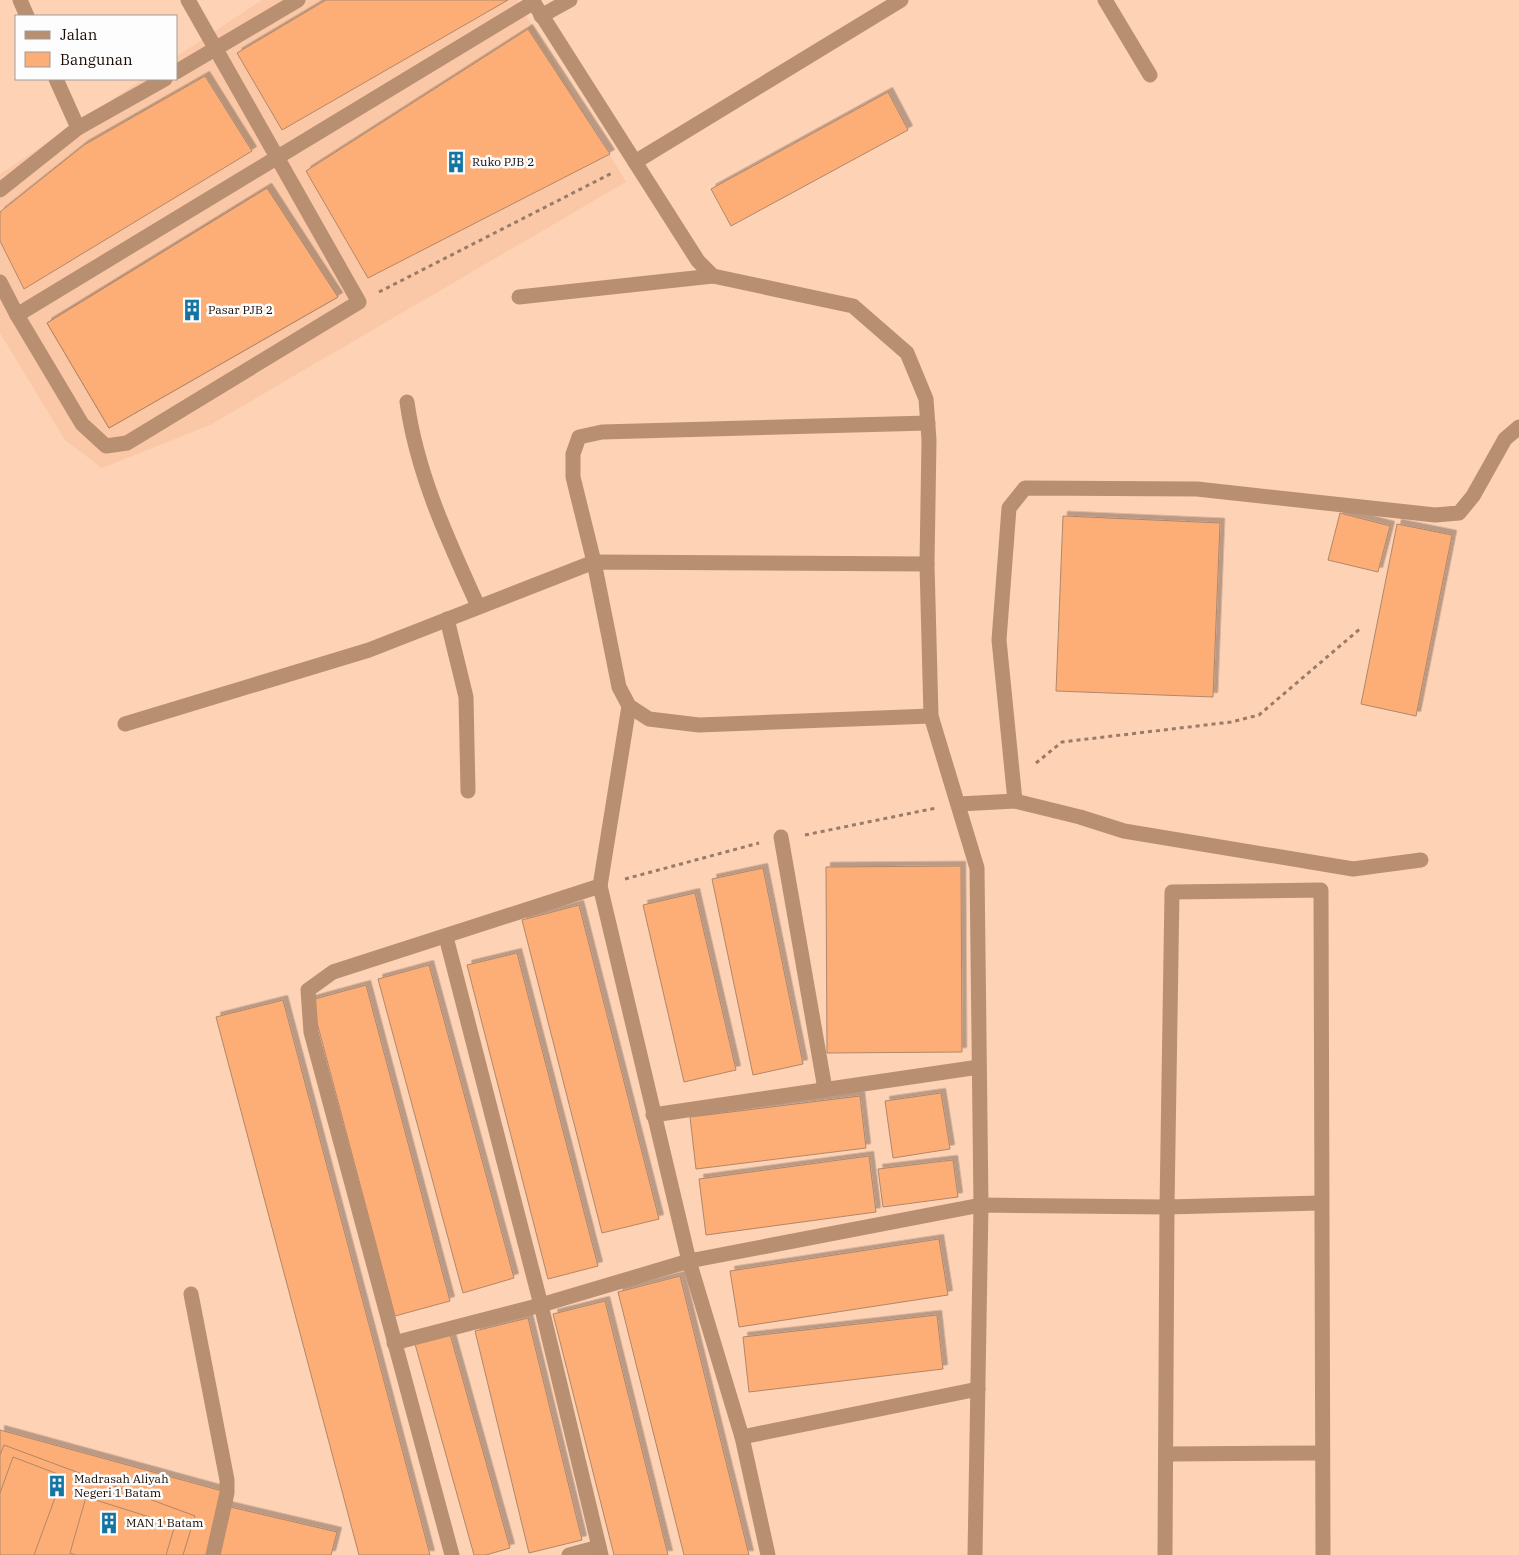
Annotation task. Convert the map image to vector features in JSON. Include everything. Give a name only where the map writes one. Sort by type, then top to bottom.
[{"type":"street","points":[[20,0],[27,15]]},
{"type":"street","points":[[0,282],[16,315],[82,424],[106,446],[127,443],[359,302],[188,0]]},
{"type":"street","points":[[178,71],[298,0]]},
{"type":"street","points":[[16,315],[277,158],[536,6],[570,0]]},
{"type":"street","points":[[634,162],[901,0]]},
{"type":"street","points":[[1105,0],[1150,75]]},
{"type":"street","points":[[536,6],[698,261],[713,276]]},
{"type":"street","points":[[56,80],[78,128]]},
{"type":"street","points":[[0,190],[78,128],[163,80]]},
{"type":"street","points":[[519,297],[713,276],[853,306],[907,353],[926,398],[928,423],[927,564],[931,716],[977,868],[981,1205],[975,1555]]},
{"type":"street","points":[[407,402],[412,438],[438,518],[478,606]]},
{"type":"street","points":[[928,423],[602,432],[579,437],[573,454],[573,477],[594,562],[619,687],[629,706],[649,719],[698,725],[931,716]]},
{"type":"street","points":[[1015,801],[999,640],[1009,508],[1025,488],[1198,489],[1435,515],[1459,513],[1473,496],[1505,439],[1519,427]]},
{"type":"street","points":[[125,724],[369,650],[594,562],[927,564]]},
{"type":"street","points":[[447,619],[466,697],[468,791]]},
{"type":"street","points":[[629,706],[600,886],[689,1261],[742,1437],[768,1555]]},
{"type":"street","points":[[959,804],[1015,801],[1124,830],[1353,868],[1421,860]]},
{"type":"street","points":[[781,837],[825,1089]]},
{"type":"street","points":[[452,1555],[311,1032],[308,990],[333,972],[600,886]]},
{"type":"street","points":[[1165,1555],[1167,1207],[1172,892],[1321,890],[1322,1555]]},
{"type":"street","points":[[446,937],[541,1305],[600,1551],[569,1555]]},
{"type":"street","points":[[653,1115],[979,1067]]},
{"type":"street","points":[[394,1343],[541,1305],[689,1261],[981,1205],[1167,1207],[1321,1203]]},
{"type":"street","points":[[191,1294],[227,1480],[227,1493],[213,1555]]},
{"type":"street","points":[[742,1437],[978,1389]]},
{"type":"street","points":[[1166,1454],[1321,1453]]},
{"type":"path","points":[[359,302],[634,162]]},
{"type":"path","points":[[1015,801],[1038,760],[1062,742],[1230,722],[1259,715],[1361,628]]},
{"type":"path","points":[[600,886],[781,837],[808,835],[959,804]]},
{"type":"shaded area","points":[[262,0],[517,0],[626,182],[210,425],[102,468],[65,440],[0,333],[0,174],[141,80],[178,80],[178,56]]},
{"type":"building","points":[[326,0],[508,0],[282,130],[237,53]]},
{"type":"building","name":"Ruko PJB 2","points":[[528,29],[610,154],[368,278],[306,171]]},
{"type":"building","points":[[205,76],[252,151],[24,289],[0,241],[0,212],[84,145]]},
{"type":"building","points":[[888,92],[908,130],[731,226],[711,189]]},
{"type":"building","name":"Pasar PJB 2","points":[[267,188],[338,297],[109,428],[47,323]]},
{"type":"building","name":"Pasar PJB 2","points":[[267,188],[338,297],[109,428],[47,323]]},
{"type":"building","points":[[1340,513],[1390,526],[1378,572],[1328,560]]},
{"type":"building","points":[[1063,516],[1220,523],[1213,697],[1056,691]]},
{"type":"building","points":[[1397,524],[1452,535],[1416,716],[1361,704]]},
{"type":"building","points":[[961,866],[962,1052],[827,1053],[826,867]]},
{"type":"building","points":[[763,868],[803,1064],[753,1075],[712,879]]},
{"type":"building","points":[[695,893],[736,1070],[684,1082],[643,905]]},
{"type":"building","points":[[579,905],[659,1219],[602,1233],[522,920]]},
{"type":"building","points":[[517,953],[598,1266],[548,1279],[467,965]]},
{"type":"building","points":[[429,965],[514,1278],[463,1293],[378,979]]},
{"type":"building","points":[[366,985],[450,1301],[395,1316],[311,1000]]},
{"type":"building","points":[[283,1000],[430,1555],[359,1555],[216,1017]]},
{"type":"building","points":[[941,1093],[950,1149],[893,1158],[885,1101]]},
{"type":"building","points":[[860,1096],[866,1148],[696,1169],[690,1117]]},
{"type":"building","points":[[869,1156],[876,1212],[706,1235],[699,1179]]},
{"type":"building","points":[[953,1160],[958,1197],[883,1207],[878,1169]]},
{"type":"building","points":[[939,1239],[948,1295],[739,1327],[730,1271]]},
{"type":"building","points":[[680,1276],[749,1555],[684,1555],[618,1292]]},
{"type":"building","points":[[605,1301],[668,1555],[614,1555],[553,1314]]},
{"type":"building","points":[[937,1315],[943,1369],[749,1392],[743,1337]]},
{"type":"building","points":[[528,1318],[582,1540],[529,1553],[475,1331]]},
{"type":"building","points":[[450,1334],[510,1548],[486,1555],[474,1555],[415,1344]]},
{"type":"building","name":"Madrasah Aliyah Negeri 1 Batam","points":[[0,1430],[226,1492],[211,1555],[0,1555]]},
{"type":"building","name":"Madrasah Aliyah Negeri 1 Batam","points":[[4,1445],[195,1516],[183,1555],[0,1555],[0,1455]]},
{"type":"building","points":[[13,1457],[63,1476],[34,1555],[0,1555],[0,1493]]},
{"type":"building","points":[[86,1497],[175,1525],[166,1555],[76,1555],[70,1553]]},
{"type":"building","points":[[226,1506],[337,1532],[331,1555],[215,1555]]},
{"type":"place","name":"Ruko PJB 2","points":[[456,162]]},
{"type":"place","name":"Pasar PJB 2","points":[[192,310]]},
{"type":"place","name":"Madrasah Aliyah Negeri 1 Batam","points":[[57,1486]]},
{"type":"place","name":"MAN 1 Batam","points":[[109,1523]]}]
